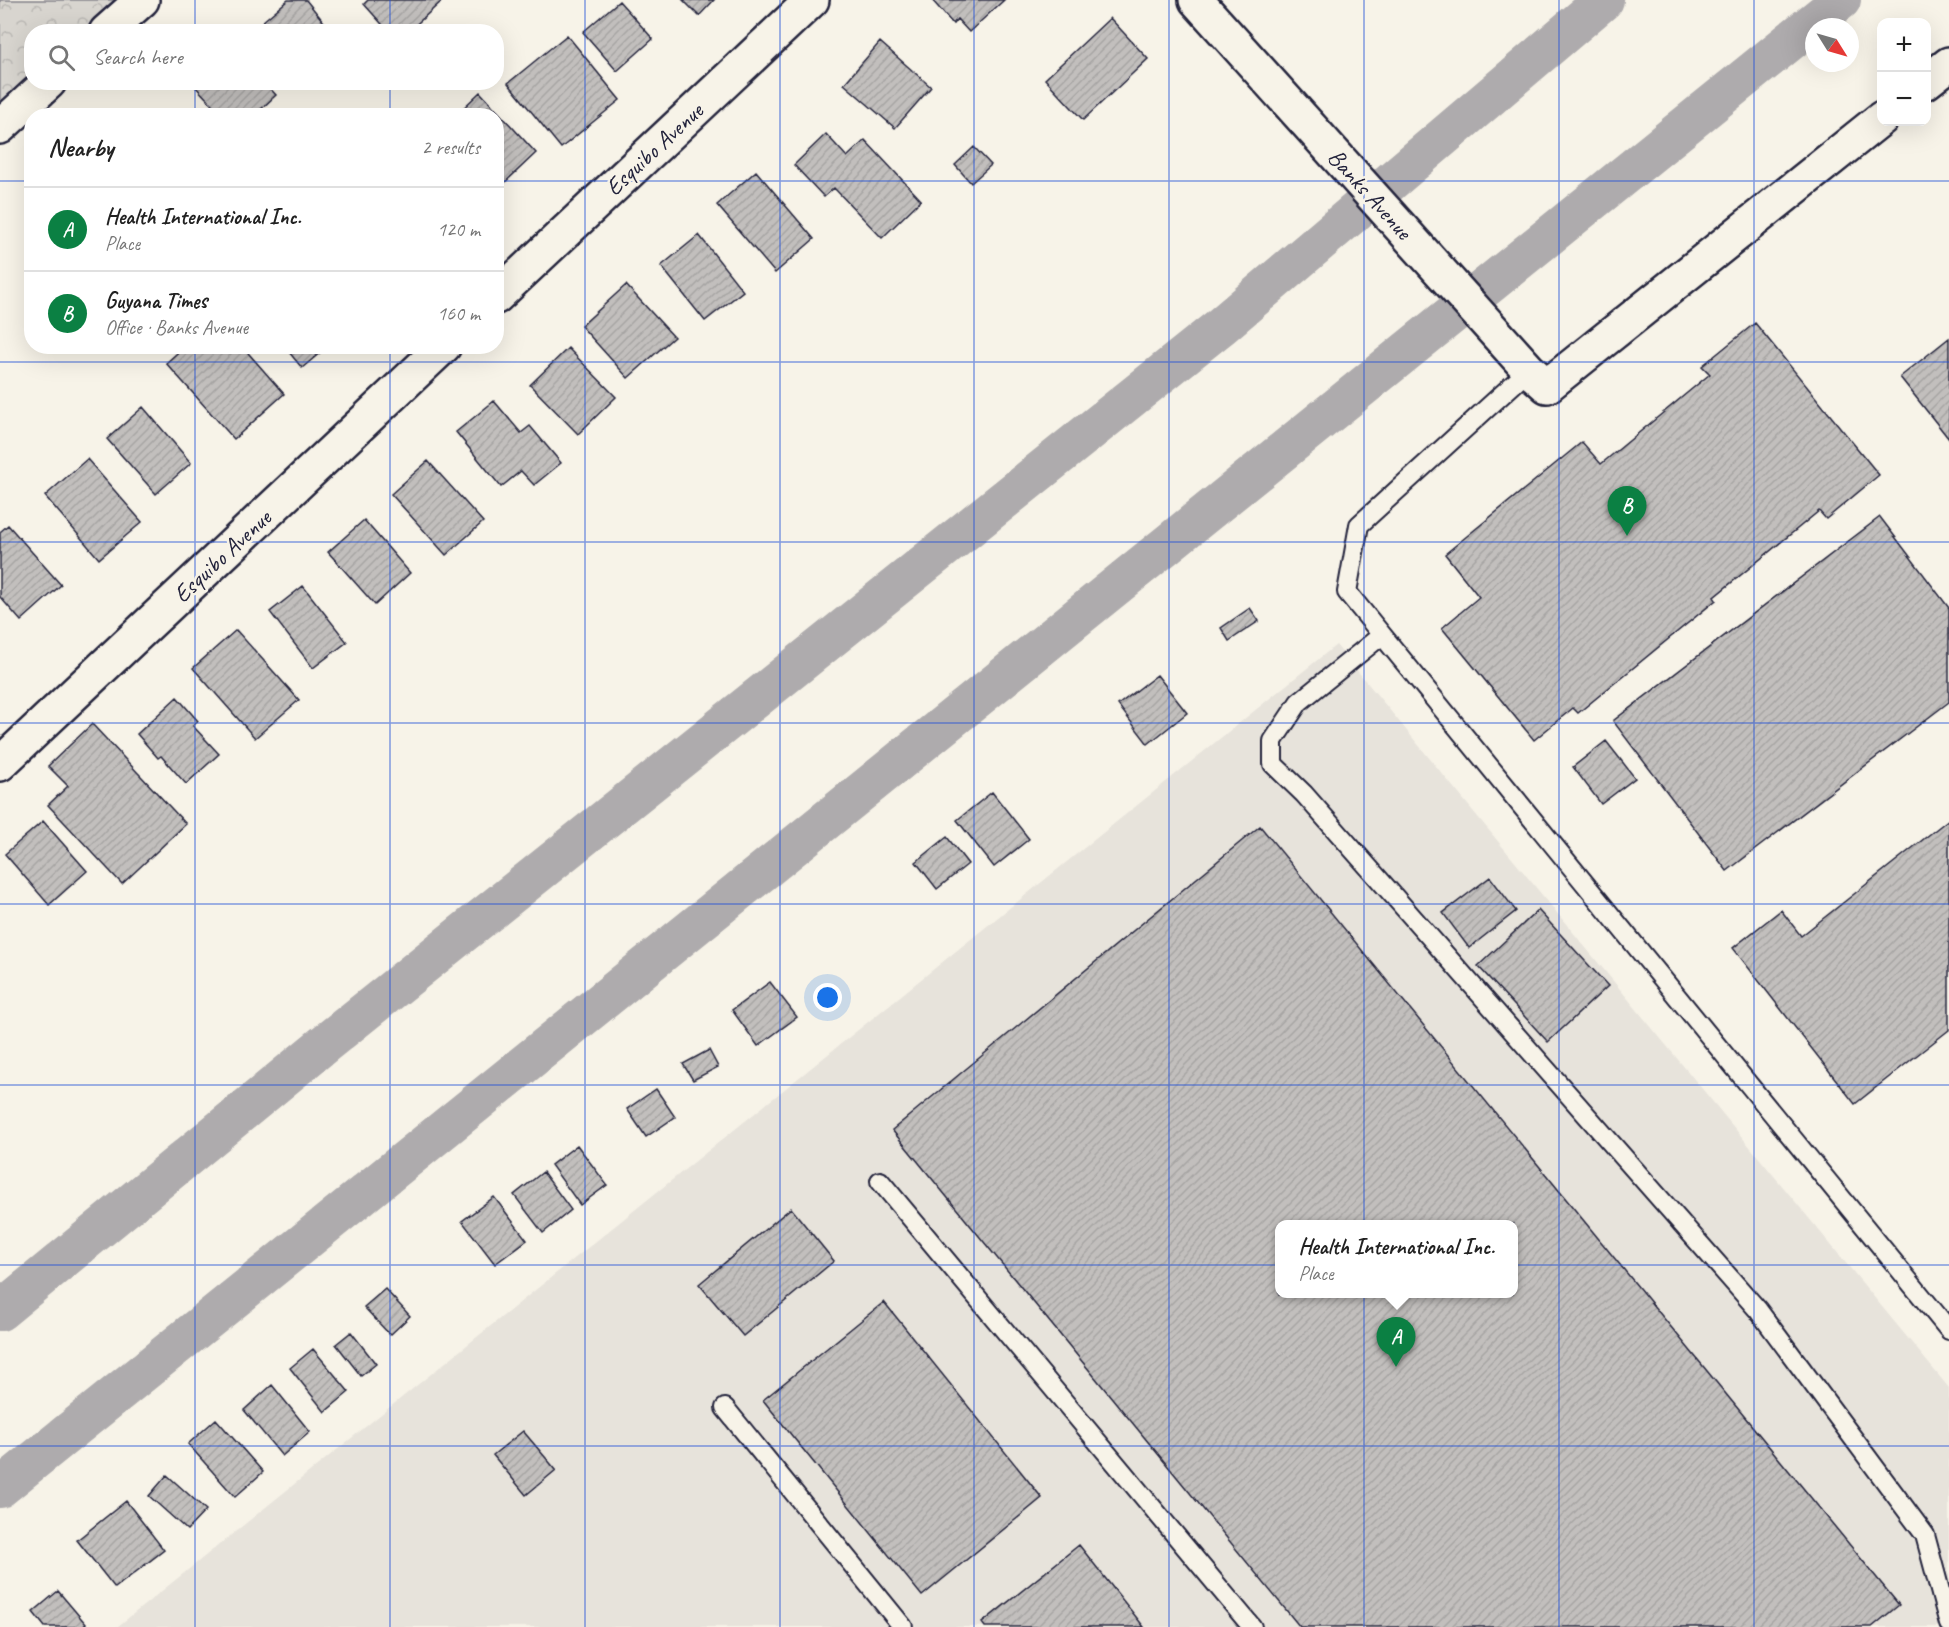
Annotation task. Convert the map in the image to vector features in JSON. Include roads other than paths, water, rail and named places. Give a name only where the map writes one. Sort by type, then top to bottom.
[{"type":"street","points":[[115,24],[142,0]]},
{"type":"street","name":"Esquibo Avenue","points":[[504,289],[812,0]]},
{"type":"street","name":"Banks Avenue","points":[[1196,0],[1538,378]]},
{"type":"street","points":[[1931,78],[1949,64]]},
{"type":"street","points":[[0,127],[40,90]]},
{"type":"street","points":[[1538,378],[1877,121]]},
{"type":"street","name":"Esquibo Avenue","points":[[0,764],[436,354]]},
{"type":"lane","points":[[1538,378],[1359,525],[1347,592],[1949,1330]]},
{"type":"lane","points":[[1382,635],[1299,702],[1273,741],[1273,764],[1304,794],[1758,1310],[1925,1535],[1949,1624]]},
{"type":"lane","points":[[880,1181],[1252,1627]]},
{"type":"lane","points":[[724,1408],[903,1627]]},
{"type":"waterway","points":[[0,1311],[322,1046],[1220,327],[1604,0]]},
{"type":"waterway","points":[[0,1488],[1841,0]]},
{"type":"place","name":"Guyana Times","points":[[1627,536]]},
{"type":"place","name":"Health International Inc.","points":[[1396,1367]]}]
